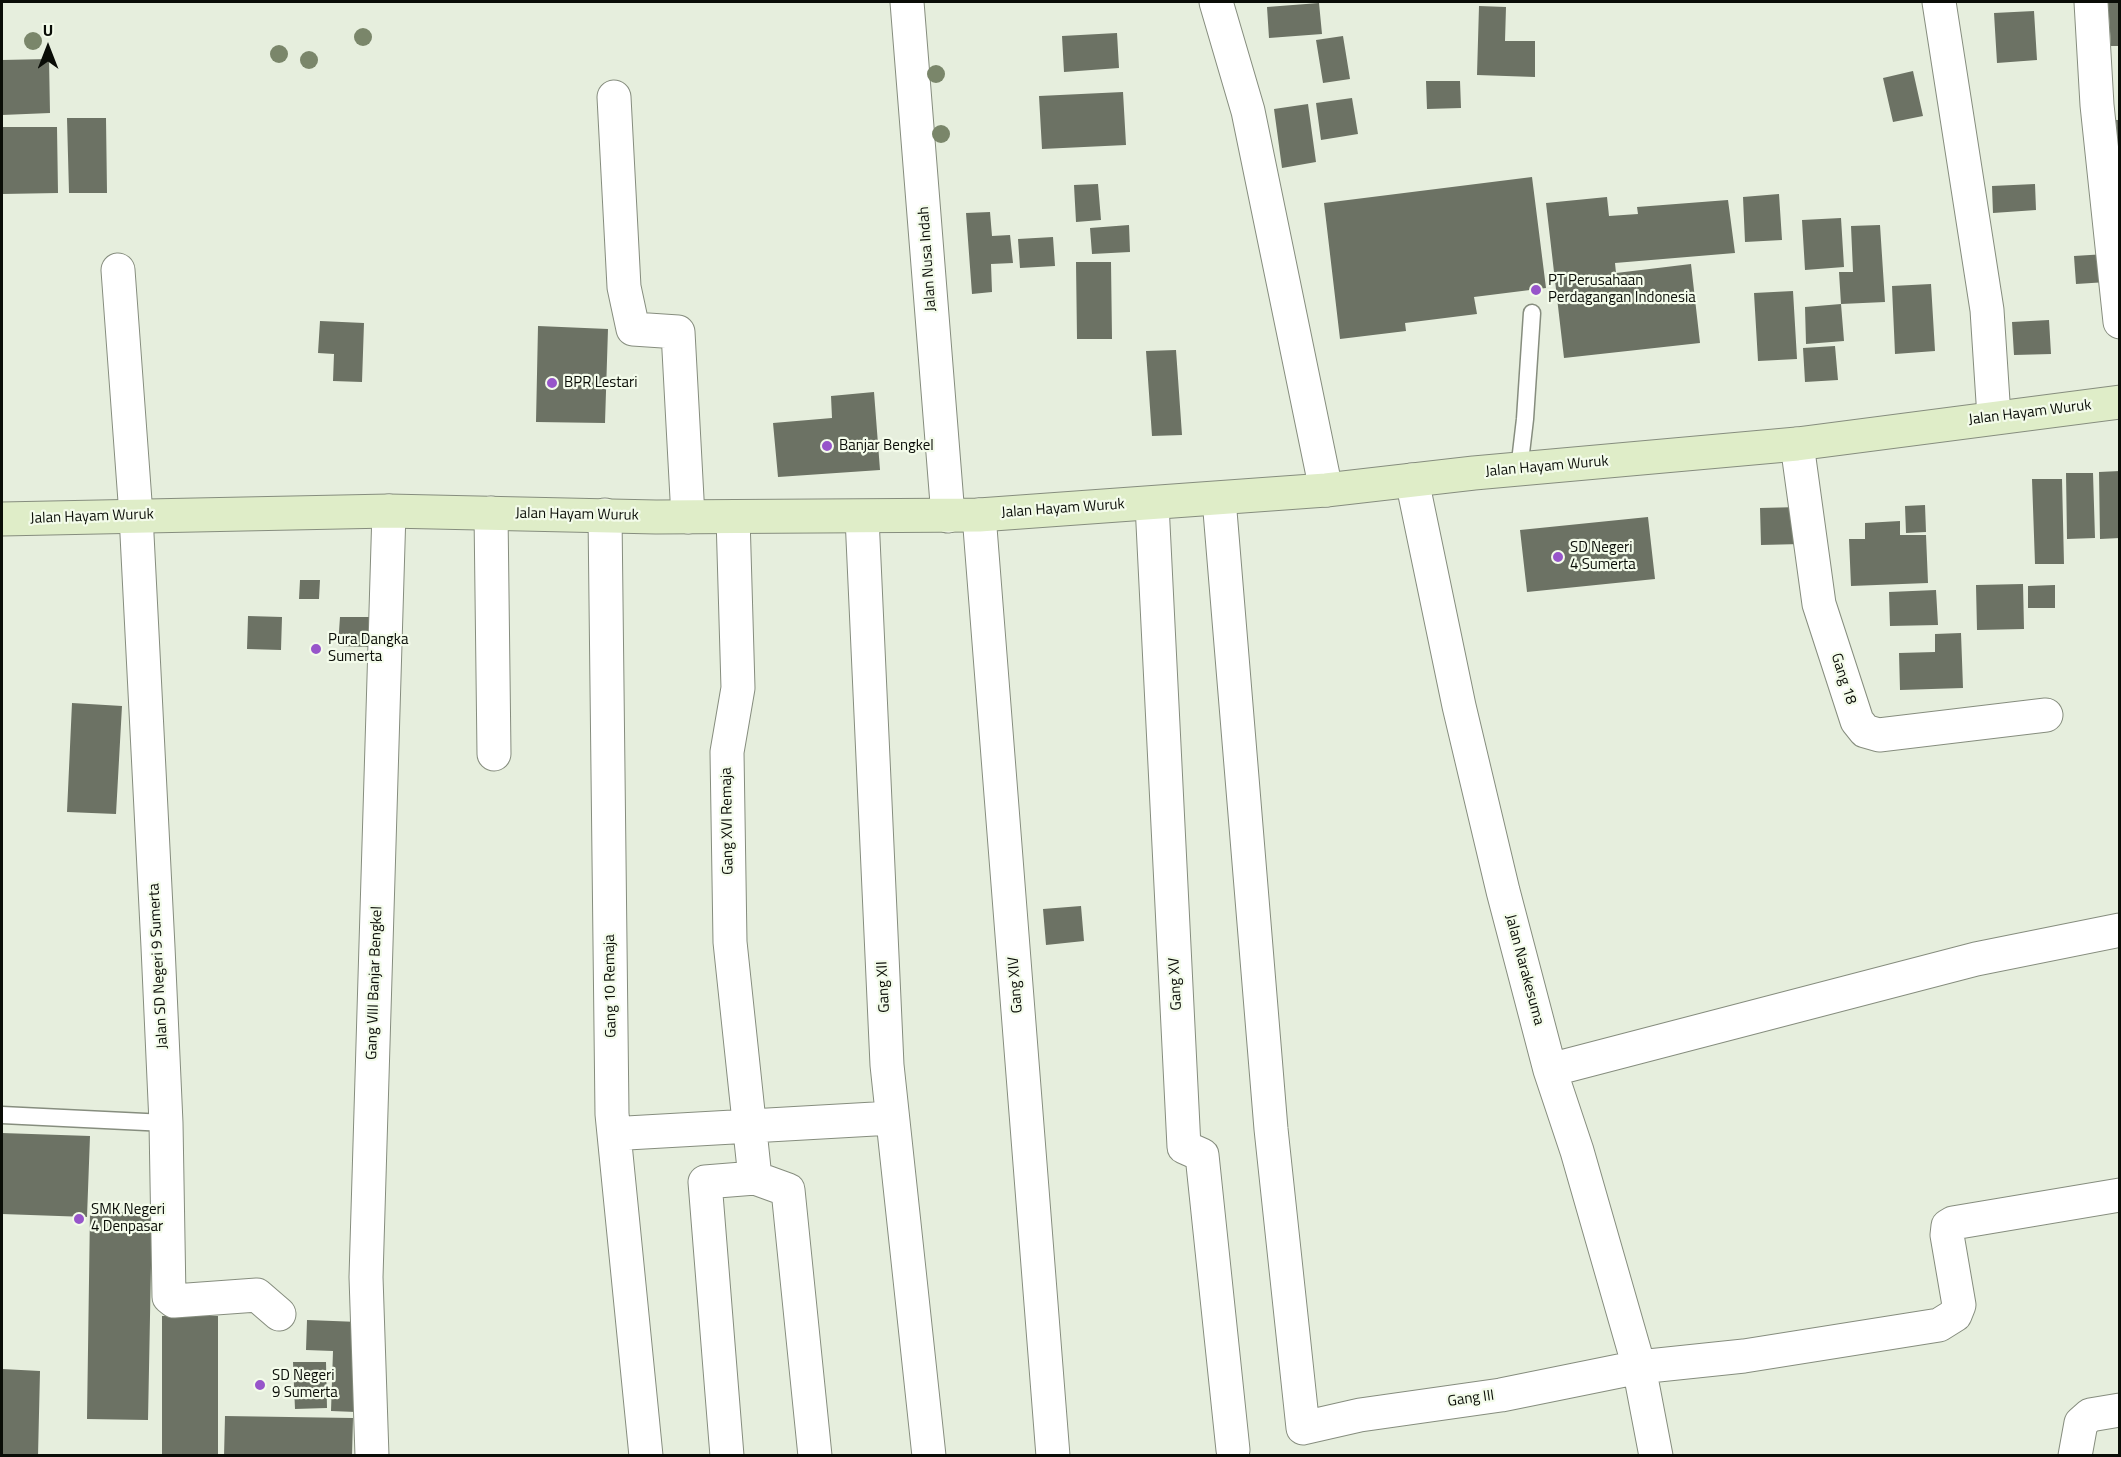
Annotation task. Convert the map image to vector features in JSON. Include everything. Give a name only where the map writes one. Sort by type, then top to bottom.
[{"type":"main road","name":"Jalan Hayam Wuruk","points":[[2,519],[389,511],[688,517],[964,516],[1326,490],[1797,444],[2120,402]]},
{"type":"street","name":"Jalan Nusa Indah","points":[[908,2],[964,516]]},
{"type":"street","points":[[1216,2],[1248,111],[1326,490]]},
{"type":"street","points":[[1939,2],[1987,310],[1994,417]]},
{"type":"street","points":[[2091,2],[2097,105],[2120,322]]},
{"type":"street","points":[[614,97],[624,287],[633,329],[678,332],[688,517]]},
{"type":"street","name":"Jalan SD Negeri 9 Sumerta","points":[[118,270],[136,516],[166,1123],[169,1297],[174,1301],[257,1295],[279,1314]]},
{"type":"street","name":"Gang 18","points":[[1797,444],[1819,603],[1857,721],[1865,731],[1879,735],[2046,715]]},
{"type":"street","name":"Jalan Narakesuma","points":[[1412,480],[1474,771],[1550,1070],[1577,1151],[1639,1367],[1656,1455]]},
{"type":"street","name":"Gang III","points":[[1219,499],[1271,1129],[1303,1428],[1360,1415],[1501,1395],[1639,1367],[1744,1356],[1939,1325],[1955,1316],[1959,1305],[1947,1235],[1948,1226],[1953,1223],[2120,1195]]},
{"type":"street","name":"Gang XV","points":[[1152,504],[1184,1147],[1202,1155],[1233,1450]]},
{"type":"street","name":"Gang VIII Banjar Bengkel","points":[[372,1455],[366,1277],[389,511]]},
{"type":"street","points":[[491,513],[494,754]]},
{"type":"street","name":"Gang 10 Remaja","points":[[605,516],[612,1114],[646,1455]]},
{"type":"street","name":"Gang XIV","points":[[964,516],[1053,1455]]},
{"type":"street","name":"Gang XVI Remaja","points":[[733,517],[738,688],[727,752],[730,942],[755,1178]]},
{"type":"street","name":"Gang XII","points":[[862,517],[886,1053],[929,1455]]},
{"type":"street","points":[[1550,1070],[1976,959],[2120,930]]},
{"type":"street","points":[[627,1133],[892,1118]]},
{"type":"street","points":[[728,1455],[705,1182],[755,1178],[788,1190],[815,1455]]},
{"type":"street","points":[[2075,1455],[2081,1422],[2090,1415],[2120,1410]]},
{"type":"lane","points":[[1519,470],[1532,313]]},
{"type":"lane","points":[[2,1115],[166,1123]]},
{"type":"building","points":[[2108,2],[2120,2],[2120,46],[2111,46]]},
{"type":"building","points":[[1319,3],[1322,34],[1269,38],[1267,7]]},
{"type":"building","points":[[1479,6],[1506,7],[1505,41],[1535,41],[1535,77],[1477,75]]},
{"type":"building","points":[[2034,11],[2037,60],[1997,63],[1994,13]]},
{"type":"building","points":[[1117,33],[1119,68],[1064,72],[1062,36]]},
{"type":"building","points":[[1343,36],[1350,79],[1323,83],[1316,40]]},
{"type":"building","points":[[49,59],[50,113],[2,115],[2,60]]},
{"type":"building","points":[[1913,71],[1923,116],[1893,122],[1883,78]]},
{"type":"building","points":[[1426,81],[1460,81],[1461,108],[1427,109]]},
{"type":"building","points":[[1123,92],[1126,145],[1042,149],[1039,96]]},
{"type":"building","points":[[1352,98],[1358,134],[1321,140],[1316,103]]},
{"type":"building","points":[[1308,104],[1316,162],[1282,168],[1274,109]]},
{"type":"building","points":[[67,118],[106,118],[107,193],[69,193]]},
{"type":"building","points":[[2116,120],[2120,120],[2120,148],[2118,148]]},
{"type":"building","points":[[2,127],[57,127],[58,193],[2,194]]},
{"type":"building","points":[[1532,177],[1546,288],[1474,297],[1477,314],[1405,323],[1406,331],[1340,339],[1324,203]]},
{"type":"building","points":[[1098,184],[1101,220],[1076,222],[1074,185]]},
{"type":"building","points":[[2035,184],[2036,210],[1993,213],[1992,186]]},
{"type":"building","points":[[1779,194],[1782,240],[1745,242],[1743,197]]},
{"type":"building","points":[[1607,197],[1609,216],[1638,214],[1637,207],[1728,200],[1735,253],[1615,263],[1616,273],[1691,264],[1700,343],[1564,358],[1546,203]]},
{"type":"building","points":[[990,212],[992,236],[1010,235],[1013,263],[991,264],[992,292],[972,294],[966,213]]},
{"type":"building","points":[[1841,218],[1844,267],[1805,270],[1802,220]]},
{"type":"building","points":[[1129,225],[1130,252],[1092,254],[1090,228]]},
{"type":"building","points":[[1880,225],[1885,302],[1841,304],[1839,272],[1853,272],[1851,226]]},
{"type":"building","points":[[1053,237],[1055,266],[1020,268],[1018,239]]},
{"type":"building","points":[[2106,254],[2107,282],[2076,284],[2074,256]]},
{"type":"building","points":[[1076,262],[1111,262],[1112,339],[1077,339]]},
{"type":"building","points":[[1931,284],[1935,351],[1895,354],[1892,286]]},
{"type":"building","points":[[1793,291],[1797,359],[1758,361],[1754,293]]},
{"type":"building","points":[[1841,304],[1844,341],[1806,344],[1805,307]]},
{"type":"building","points":[[2049,320],[2051,354],[2014,355],[2012,322]]},
{"type":"building","points":[[320,321],[364,323],[362,382],[333,381],[334,354],[318,353]]},
{"type":"building","points":[[538,326],[608,329],[605,423],[536,422]]},
{"type":"building","points":[[1835,346],[1838,380],[1805,382],[1803,348]]},
{"type":"building","points":[[1176,350],[1182,435],[1152,436],[1146,351]]},
{"type":"building","name":"Banjar Bengkel","points":[[874,392],[880,470],[778,477],[773,423],[832,418],[831,396]]},
{"type":"building","points":[[2120,471],[2120,538],[2100,539],[2099,472]]},
{"type":"building","points":[[2066,473],[2093,473],[2095,538],[2067,539]]},
{"type":"building","points":[[2032,479],[2062,479],[2064,564],[2035,564]]},
{"type":"building","points":[[1925,505],[1926,532],[1906,533],[1905,506]]},
{"type":"building","points":[[1800,507],[1801,544],[1761,545],[1760,508]]},
{"type":"building","points":[[1648,517],[1655,579],[1527,592],[1520,530]]},
{"type":"building","points":[[1900,521],[1900,535],[1926,535],[1928,583],[1851,586],[1849,539],[1865,539],[1865,523]]},
{"type":"building","points":[[300,580],[320,580],[319,599],[299,599]]},
{"type":"building","points":[[2023,584],[2024,629],[1977,630],[1976,585]]},
{"type":"building","points":[[2055,585],[2055,608],[2028,608],[2028,586]]},
{"type":"building","points":[[1936,590],[1938,625],[1890,626],[1889,592]]},
{"type":"building","points":[[248,616],[282,617],[281,650],[247,649]]},
{"type":"building","points":[[340,617],[370,617],[369,647],[338,646]]},
{"type":"building","points":[[1961,633],[1963,688],[1900,690],[1899,653],[1935,652],[1935,634]]},
{"type":"building","points":[[72,703],[122,706],[116,814],[67,812]]},
{"type":"building","points":[[1081,906],[1084,941],[1046,945],[1043,909]]},
{"type":"building","points":[[2,1133],[90,1136],[87,1217],[2,1214]]},
{"type":"building","points":[[90,1211],[152,1213],[148,1420],[87,1419]]},
{"type":"building","points":[[162,1316],[218,1316],[218,1456],[162,1456]]},
{"type":"building","points":[[307,1320],[359,1322],[356,1412],[331,1411],[333,1351],[306,1350]]},
{"type":"building","points":[[293,1362],[326,1362],[327,1408],[295,1409]]},
{"type":"building","points":[[2,1369],[40,1371],[38,1456],[2,1456]]},
{"type":"building","points":[[225,1416],[353,1418],[352,1456],[224,1456]]},
{"type":"place","name":"PT Perusahaan Perdagangan Indonesia","points":[[1536,290]]},
{"type":"place","name":"BPR Lestari","points":[[552,383]]},
{"type":"place","name":"Banjar Bengkel","points":[[827,446]]},
{"type":"place","name":"SD Negeri 4 Sumerta","points":[[1558,557]]},
{"type":"place","name":"Pura Dangka Sumerta","points":[[316,649]]},
{"type":"place","name":"SMK Negeri 4 Denpasar","points":[[79,1219]]},
{"type":"place","name":"SD Negeri 9 Sumerta","points":[[260,1385]]}]
